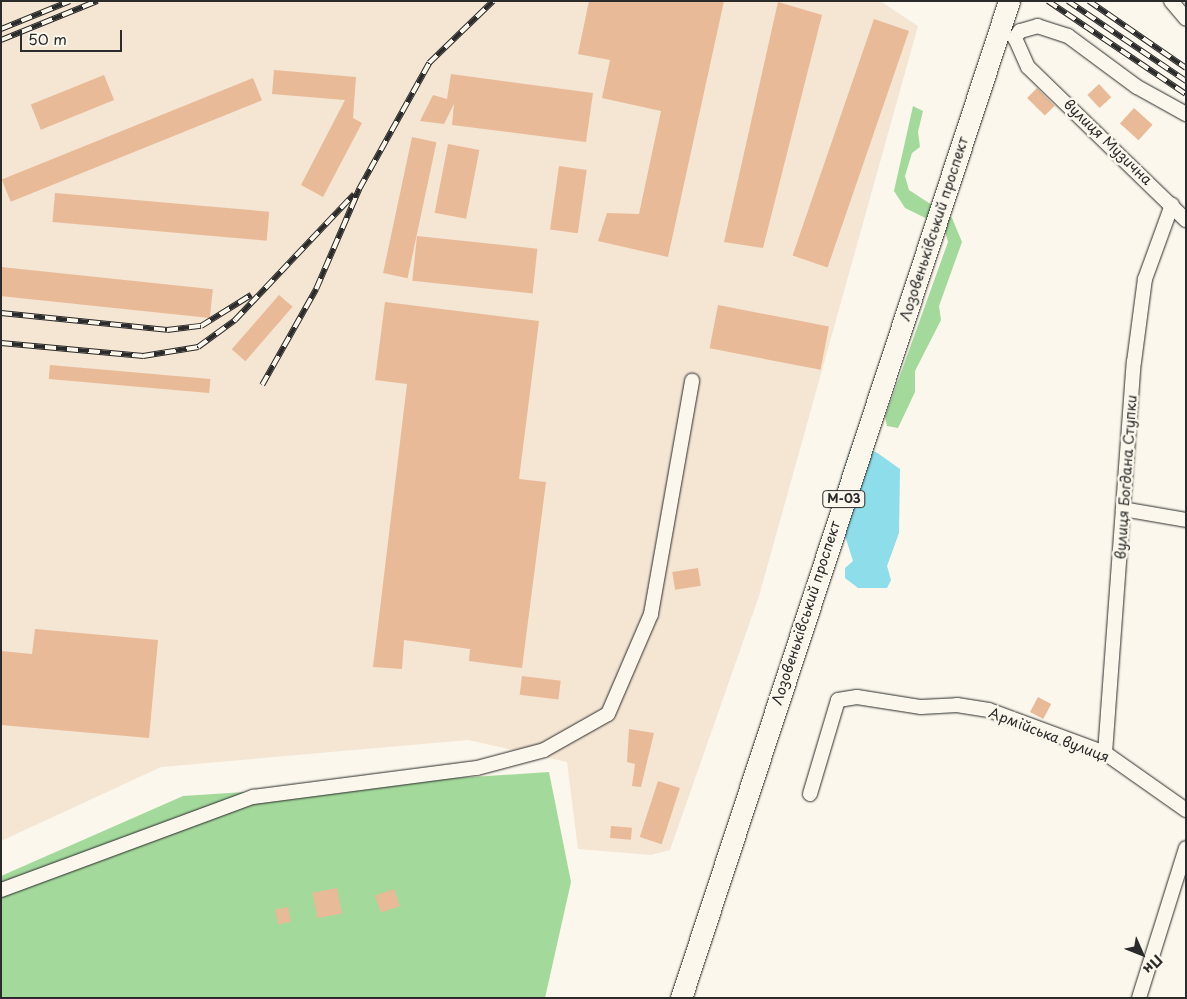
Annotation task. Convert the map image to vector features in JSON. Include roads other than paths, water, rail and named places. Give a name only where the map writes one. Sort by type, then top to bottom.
[{"type":"highway","name":"Лозовеньківський проспект","points":[[681,998],[1009,1]]},
{"type":"street","points":[[1171,1],[1186,18]]},
{"type":"street","name":"вулиця Музична","points":[[1186,114],[1137,87],[1068,36],[1038,26],[1020,31],[1015,38],[1028,67],[1186,220]]},
{"type":"street","name":"вулиця Богдана Ступки","points":[[1105,753],[1123,509],[1145,279],[1172,205]]},
{"type":"street","points":[[1,890],[253,797],[478,768],[544,750],[608,714],[651,614],[692,380]]},
{"type":"street","points":[[1123,509],[1186,520]]},
{"type":"street","name":"Армійська вулиця","points":[[810,794],[838,700],[857,697],[921,708],[957,704],[990,710],[1105,753],[1186,810]]},
{"type":"street","points":[[1139,998],[1186,848]]},
{"type":"water","points":[[851,447],[876,452],[900,469],[899,533],[887,566],[891,580],[887,588],[858,588],[845,578],[845,568],[853,561],[834,501]]},
{"type":"railway","points":[[1,29],[70,1]]},
{"type":"railway","points":[[1,40],[97,1]]},
{"type":"railway","points":[[262,385],[316,289],[359,189],[429,63],[493,1]]},
{"type":"railway","points":[[1048,1],[1186,94]]},
{"type":"railway","points":[[1068,1],[1186,81]]},
{"type":"railway","points":[[1089,1],[1186,68]]},
{"type":"railway","points":[[1,343],[143,356],[198,347],[235,320],[354,194]]},
{"type":"railway","points":[[1,313],[167,330],[201,326],[251,295]]}]
